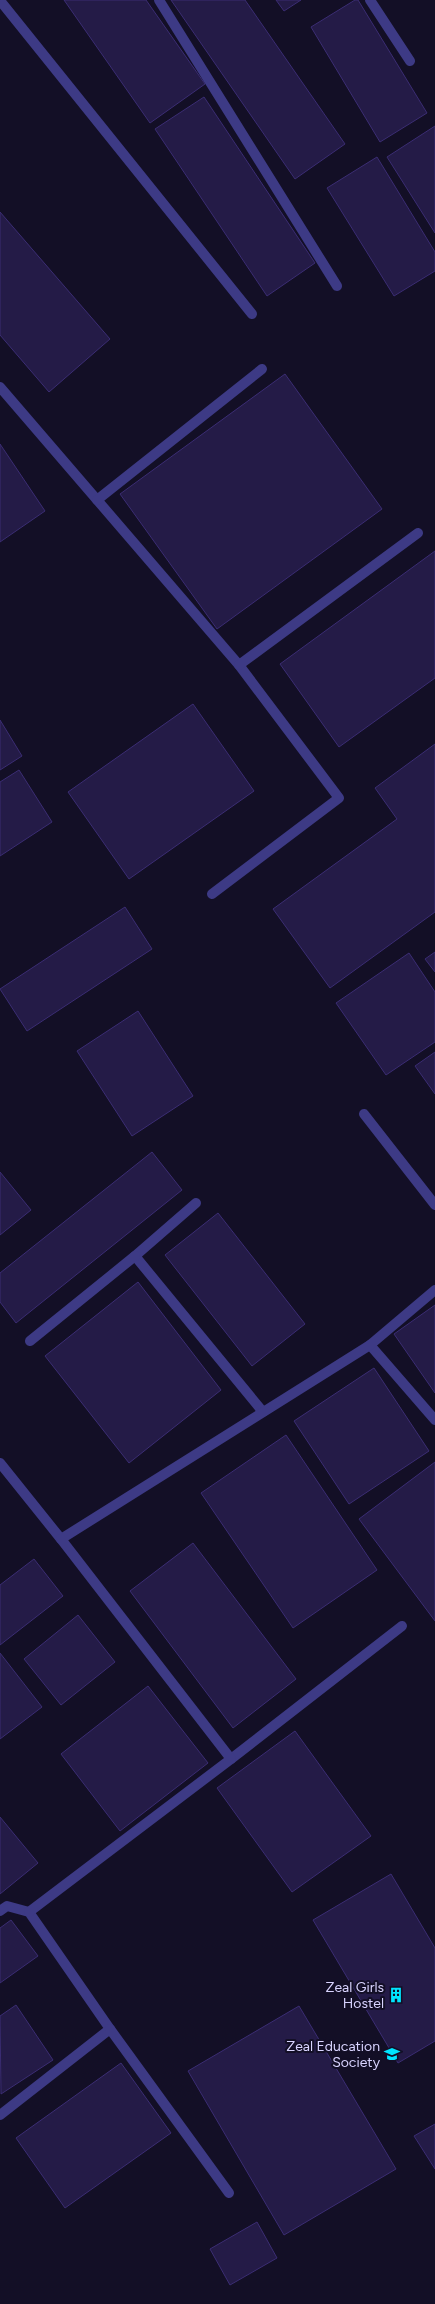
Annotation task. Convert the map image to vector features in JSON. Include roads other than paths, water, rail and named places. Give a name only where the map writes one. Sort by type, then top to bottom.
[{"type":"street","points":[[159,0],[337,286]]},
{"type":"street","points":[[370,0],[410,61]]},
{"type":"street","points":[[2,2],[252,314]]},
{"type":"street","points":[[97,500],[262,369]]},
{"type":"street","points":[[0,387],[239,665],[339,798],[212,894]]},
{"type":"street","points":[[239,665],[418,533]]},
{"type":"street","points":[[364,1114],[435,1205]]},
{"type":"street","points":[[30,1341],[135,1256],[196,1203]]},
{"type":"street","points":[[135,1256],[263,1412]]},
{"type":"street","points":[[61,1539],[370,1345],[435,1290]]},
{"type":"street","points":[[370,1345],[435,1420]]},
{"type":"street","points":[[0,1463],[61,1539],[231,1759]]},
{"type":"street","points":[[28,1912],[231,1759],[402,1626]]},
{"type":"street","points":[[0,1911],[7,1906],[28,1912],[110,2029],[229,2193]]},
{"type":"street","points":[[0,2115],[110,2029]]},
{"type":"place","name":"Zeal Girls Hostel","points":[[396,1995]]},
{"type":"place","name":"Zeal Education Society","points":[[392,2054]]}]
